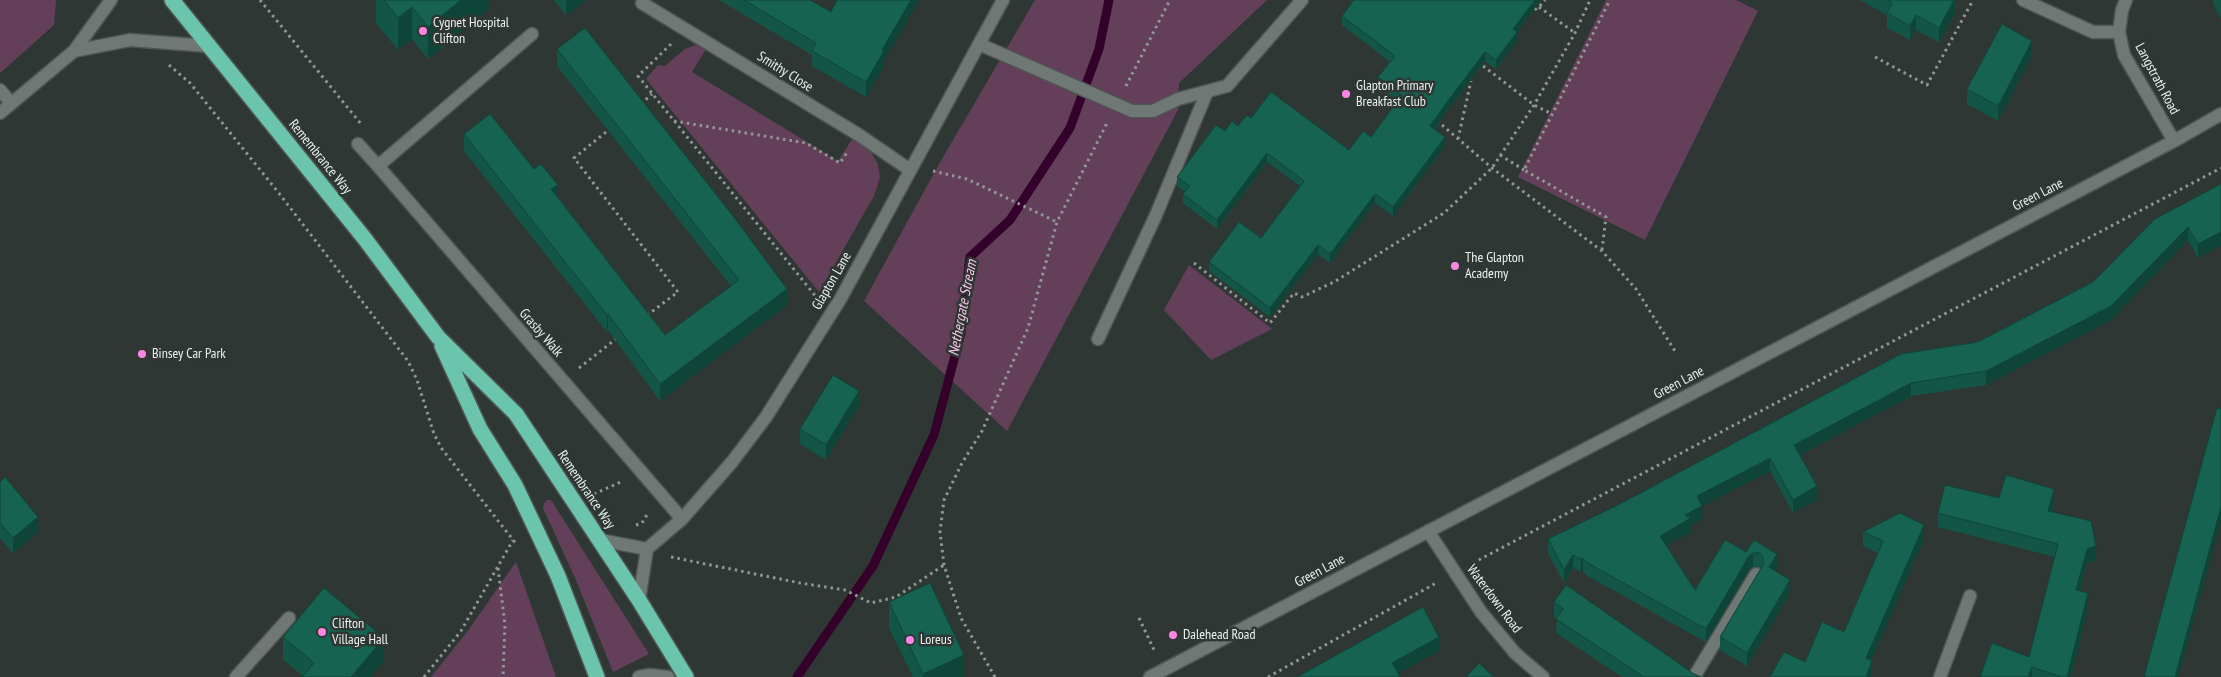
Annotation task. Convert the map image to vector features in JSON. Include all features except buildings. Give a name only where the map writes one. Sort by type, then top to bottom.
[{"type":"highway","name":"Remembrance Way","points":[[172,0],[365,239],[438,337],[516,414],[639,600],[686,677]]},
{"type":"highway","name":"Remembrance Way","points":[[438,337],[480,429],[515,485],[558,576],[597,677]]},
{"type":"street","points":[[0,112],[74,51],[111,0]]},
{"type":"street","name":"Glapton Lane","points":[[647,549],[682,518],[732,462],[766,417],[833,310],[1003,0]]},
{"type":"street","points":[[979,44],[1132,111],[1153,112],[1178,100],[1227,86],[1302,0]]},
{"type":"street","points":[[2023,0],[2093,32],[2119,32]]},
{"type":"street","name":"Langstrath Road","points":[[2126,0],[2122,10],[2119,32],[2124,55],[2174,141]]},
{"type":"street","name":"Smithy Close","points":[[642,3],[687,29],[910,170]]},
{"type":"street","points":[[378,166],[532,34]]},
{"type":"street","points":[[74,51],[130,40],[208,46]]},
{"type":"street","points":[[0,90],[11,103]]},
{"type":"street","points":[[1098,340],[1156,215],[1207,92]]},
{"type":"street","name":"Green Lane","points":[[1150,677],[2174,141],[2221,114]]},
{"type":"street","name":"Grasby Walk","points":[[358,144],[682,518]]},
{"type":"street","name":"Waterdown Road","points":[[1428,531],[1481,612],[1516,653],[1543,677]]},
{"type":"street","points":[[600,540],[647,549],[639,600]]},
{"type":"street","points":[[1694,677],[1756,574]]},
{"type":"street","points":[[1940,677],[1970,596]]},
{"type":"street","points":[[236,677],[289,618]]},
{"type":"street","points":[[639,677],[650,674],[668,677]]},
{"type":"path","points":[[260,0],[364,128]]},
{"type":"path","points":[[995,677],[961,618],[944,565],[940,532],[944,500],[962,463],[982,431],[1028,328],[1057,222],[1170,0]]},
{"type":"path","points":[[1524,16],[1539,7],[1545,0]]},
{"type":"path","points":[[1194,263],[1270,323],[1294,293],[1302,297],[1334,282],[1444,213],[1492,168],[1534,105],[1575,33],[1590,0]]},
{"type":"path","points":[[1524,170],[1610,0]]},
{"type":"path","points":[[1875,57],[1927,85],[1973,0]]},
{"type":"path","points":[[1539,7],[1575,33]]},
{"type":"path","points":[[687,29],[638,76],[823,305],[833,310]]},
{"type":"path","points":[[1470,56],[1534,105],[1552,114]]},
{"type":"path","points":[[165,63],[190,83],[341,272],[403,354],[414,370],[434,434],[442,449],[521,551]]},
{"type":"path","points":[[1458,139],[1472,81]]},
{"type":"path","points":[[638,106],[652,94]]},
{"type":"path","points":[[674,121],[806,143],[840,163],[848,150],[856,151]]},
{"type":"path","points":[[617,123],[574,158],[678,292],[639,321]]},
{"type":"path","points":[[1442,125],[1492,168],[1602,251],[1636,289],[1675,351]]},
{"type":"path","points":[[1500,155],[1606,217],[1602,251]]},
{"type":"path","points":[[1466,567],[2221,168]]},
{"type":"path","points":[[910,170],[925,170],[959,177],[1057,222]]},
{"type":"path","points":[[562,380],[624,333]]},
{"type":"path","points":[[594,494],[628,479]]},
{"type":"path","points":[[590,487],[598,501]]},
{"type":"path","points":[[628,528],[642,523]]},
{"type":"path","points":[[424,677],[461,631],[513,540]]},
{"type":"path","points":[[669,556],[800,583],[845,590],[871,604],[896,597],[944,565]]},
{"type":"path","points":[[498,567],[505,625],[503,677]]},
{"type":"path","points":[[1268,677],[1441,580]]},
{"type":"path","points":[[1138,618],[1164,670]]},
{"type":"shaded area","points":[[0,0],[56,0],[54,25],[0,73]]},
{"type":"shaded area","points":[[1035,0],[1267,0],[1179,83],[1178,110],[1007,431],[864,301],[939,164]]},
{"type":"shaded area","points":[[1606,0],[1736,0],[1758,11],[1645,240],[1518,177]]},
{"type":"shaded area","points":[[696,45],[706,49],[692,72],[838,161],[853,138],[871,152],[878,164],[880,177],[874,196],[819,292],[646,79],[658,65],[665,66],[685,49]]},
{"type":"shaded area","points":[[1189,265],[1272,329],[1211,360],[1164,310]]},
{"type":"shaded area","points":[[547,500],[551,500],[649,654],[613,672],[576,580],[543,508]]},
{"type":"shaded area","points":[[516,562],[556,677],[431,677],[467,632]]},
{"type":"waterway","name":"Nethergate Stream","points":[[797,677],[873,566],[934,435],[961,333],[970,257],[1010,220],[1070,128],[1099,49],[1109,0]]},
{"type":"place","name":"Cygnet Hospital Clifton","points":[[423,31]]},
{"type":"place","name":"Glapton Primary Breakfast Club","points":[[1346,94]]},
{"type":"place","name":"The Glapton Academy","points":[[1455,266]]},
{"type":"place","name":"Binsey Car Park","points":[[142,354]]},
{"type":"place","name":"Clifton Village Hall","points":[[322,632]]},
{"type":"place","name":"Dalehead Road","points":[[1173,635]]},
{"type":"place","name":"Loreus","points":[[910,640]]}]
